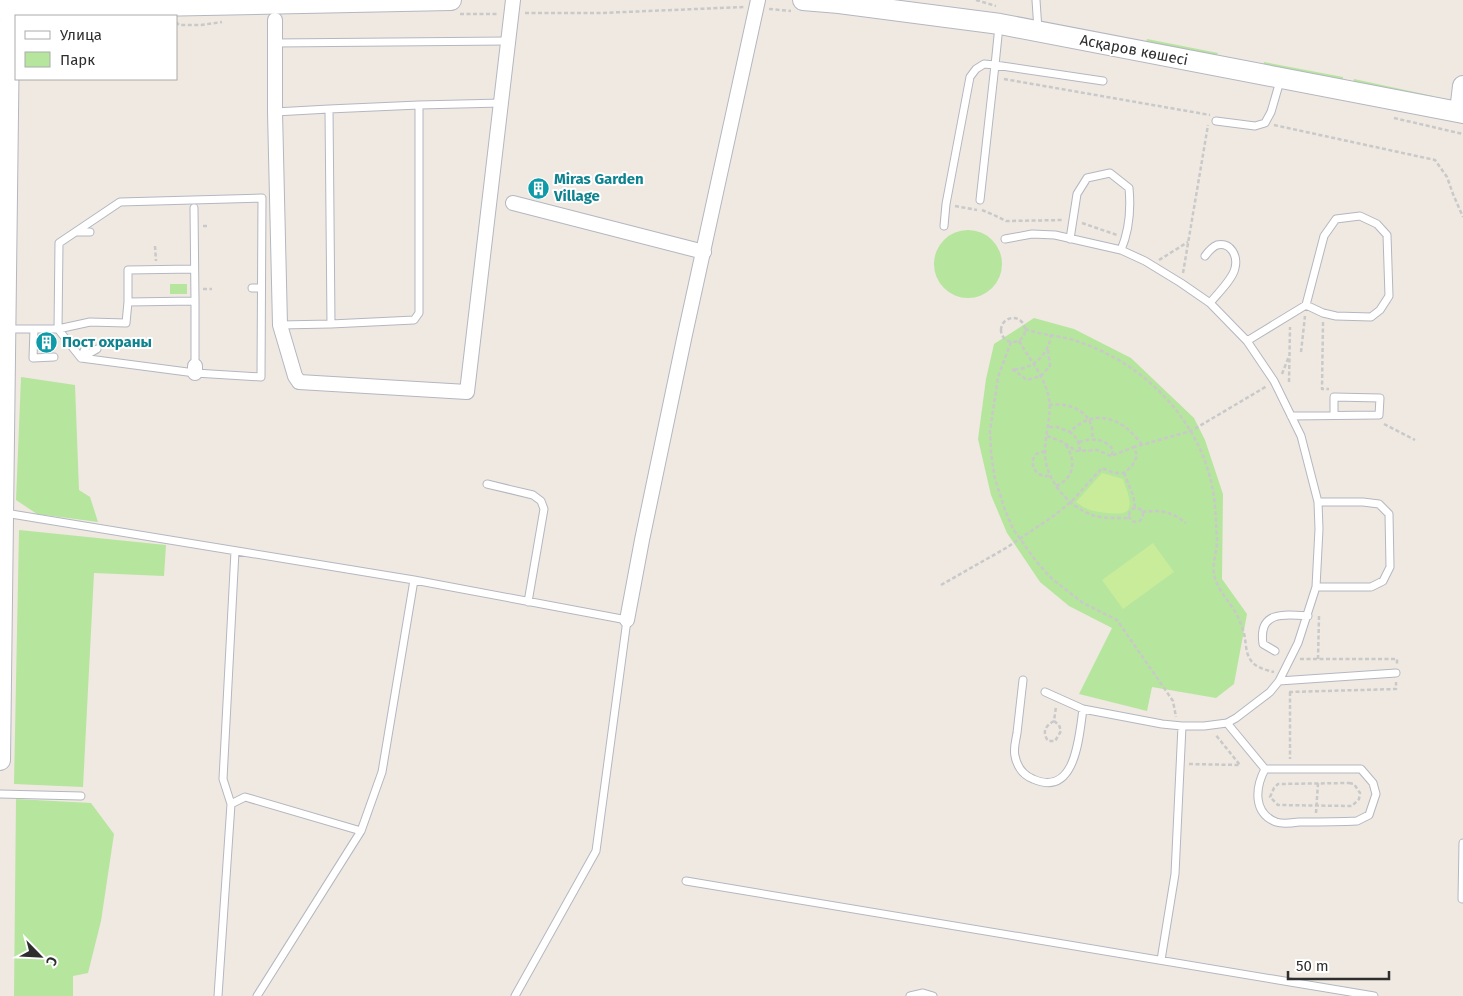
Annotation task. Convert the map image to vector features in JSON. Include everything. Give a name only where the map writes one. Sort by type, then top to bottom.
[{"type":"street","name":"Асқаров көшесі","points":[[803,0],[1000,24],[1462,113]]},
{"type":"street","points":[[627,620],[754,3]]},
{"type":"street","points":[[0,760],[6,329],[4,223],[9,33],[7,6],[454,7]]},
{"type":"street","points":[[274,20],[280,325],[295,376],[300,382],[468,392],[512,7]]},
{"type":"street","points":[[1462,113],[1463,86]]},
{"type":"street","points":[[513,203],[704,252]]},
{"type":"lane","points":[[1036,0],[1038,31]]},
{"type":"lane","points":[[980,200],[1000,24]]},
{"type":"lane","points":[[275,43],[508,41]]},
{"type":"lane","points":[[944,226],[946,204],[970,77],[976,69],[984,64],[995,65],[1103,81]]},
{"type":"lane","points":[[1218,118],[1255,126],[1264,123],[1271,112],[1281,78]]},
{"type":"lane","points":[[275,112],[419,104],[502,103]]},
{"type":"lane","points":[[280,325],[414,320],[418,313],[419,104]]},
{"type":"lane","points":[[329,110],[331,324]]},
{"type":"lane","points":[[1070,239],[1077,194],[1088,178],[1110,172],[1129,188],[1130,204],[1125,241],[1121,250]]},
{"type":"lane","points":[[262,198],[261,288],[261,377],[81,358],[58,329],[59,243],[120,202],[262,198]]},
{"type":"lane","points":[[194,208],[195,370]]},
{"type":"lane","points":[[1247,341],[1306,305],[1324,236],[1336,219],[1360,216],[1377,224],[1387,235],[1389,296],[1380,310],[1371,317],[1336,316],[1323,313],[1306,305]]},
{"type":"lane","points":[[76,232],[90,232]]},
{"type":"lane","points":[[1005,238],[1032,234],[1055,235],[1121,250],[1174,278],[1210,303],[1247,341],[1274,381],[1301,436],[1318,502],[1320,529],[1316,587],[1308,616],[1284,674],[1270,692],[1253,706],[1227,723],[1208,726],[1179,726],[1084,709],[1045,692]]},
{"type":"lane","points":[[1205,256],[1212,248],[1218,245],[1225,246],[1234,252],[1237,259],[1235,271],[1210,303]]},
{"type":"lane","points":[[6,329],[58,329],[90,322],[126,323],[128,270],[194,270]]},
{"type":"lane","points":[[252,288],[261,288]]},
{"type":"lane","points":[[128,302],[195,300]]},
{"type":"lane","points":[[34,329],[33,358],[54,357]]},
{"type":"lane","points":[[81,358],[88,343]]},
{"type":"lane","points":[[81,358],[96,349]]},
{"type":"lane","points":[[1292,416],[1334,414],[1380,415],[1380,398],[1334,397],[1334,414]]},
{"type":"lane","points":[[486,484],[532,495],[541,501],[544,509],[528,602]]},
{"type":"lane","points":[[1316,587],[1371,587],[1383,582],[1390,567],[1389,514],[1379,504],[1318,502]]},
{"type":"lane","points":[[4,513],[414,580],[627,620],[596,851],[515,996]]},
{"type":"lane","points":[[218,996],[231,804],[223,779],[235,551]]},
{"type":"lane","points":[[257,996],[361,832],[382,772],[414,580]]},
{"type":"lane","points":[[1275,651],[1263,644],[1262,634],[1265,624],[1275,616],[1308,616]]},
{"type":"lane","points":[[1279,682],[1396,673]]},
{"type":"lane","points":[[1023,680],[1014,755],[1019,768],[1030,778],[1042,783],[1054,782],[1068,772],[1074,762],[1084,709]]},
{"type":"lane","points":[[1227,723],[1265,770]]},
{"type":"lane","points":[[1161,960],[1175,874],[1180,764],[1179,726]]},
{"type":"lane","points":[[1361,769],[1373,783],[1376,794],[1369,815],[1357,821],[1278,823],[1265,816],[1258,805],[1257,795],[1260,778],[1265,770],[1361,769]]},
{"type":"lane","points":[[0,794],[82,796]]},
{"type":"lane","points":[[231,804],[245,797],[361,832]]},
{"type":"lane","points":[[1462,899],[1463,843]]},
{"type":"lane","points":[[686,881],[1374,996]]},
{"type":"lane","points":[[910,996],[923,993],[933,996]]},
{"type":"path","points":[[454,7],[512,7],[601,13],[754,3]]},
{"type":"path","points":[[178,24],[193,25],[230,21]]},
{"type":"path","points":[[994,78],[1210,114],[1218,118]]},
{"type":"path","points":[[1183,274],[1210,114]]},
{"type":"path","points":[[1264,123],[1434,160],[1447,177],[1463,216]]},
{"type":"path","points":[[946,204],[982,210],[994,214],[1006,222],[1055,219],[1073,221],[1113,233],[1125,241]]},
{"type":"path","points":[[1158,260],[1188,242]]},
{"type":"path","points":[[156,246],[156,270]]},
{"type":"path","points":[[1301,352],[1306,305]]},
{"type":"path","points":[[1323,313],[1322,389],[1330,389]]},
{"type":"path","points":[[1016,318],[1022,322],[1025,329],[1024,336],[1019,341],[1011,342],[1004,339],[1001,332],[1003,324],[1008,319],[1016,318]]},
{"type":"path","points":[[1289,382],[1290,322]]},
{"type":"path","points":[[1025,329],[1068,338],[1101,352],[1143,376],[1161,393],[1191,431],[1200,447],[1213,490],[1217,544],[1214,573],[1217,584],[1236,615],[1245,636],[1249,657],[1253,663],[1262,669],[1284,674]]},
{"type":"path","points":[[1048,350],[1033,364],[1018,370],[1012,369],[1027,380],[1041,376],[1050,366],[1048,350],[1051,335]]},
{"type":"path","points":[[1019,341],[1041,376],[1049,396],[1045,451],[1046,465],[1056,486],[1071,502],[1081,510],[1092,515],[1104,518],[1130,518],[1134,522],[1140,520],[1143,515],[1142,512]]},
{"type":"path","points":[[1011,342],[998,378],[990,431],[995,479],[1013,529],[1036,561],[1052,578],[1083,603],[1117,620],[1173,701],[1179,726]]},
{"type":"path","points":[[1276,372],[1280,379],[1289,355]]},
{"type":"path","points":[[1047,436],[1063,442],[1076,451],[1097,450],[1111,456],[1134,447],[1191,431],[1274,381]]},
{"type":"path","points":[[1049,406],[1069,405],[1084,414],[1088,420],[1092,439]]},
{"type":"path","points":[[1070,432],[1079,424],[1100,418],[1118,422],[1129,428],[1142,445]]},
{"type":"path","points":[[1383,424],[1415,440]]},
{"type":"path","points":[[1048,427],[1057,427],[1077,437],[1080,451]]},
{"type":"path","points":[[1079,442],[1092,439],[1104,442],[1110,445],[1113,450],[1111,456]]},
{"type":"path","points":[[1056,486],[1067,477],[1074,463],[1073,457],[1063,442]]},
{"type":"path","points":[[941,585],[1020,538],[1071,502],[1102,468],[1114,473],[1124,473],[1132,466],[1136,456],[1134,447]]},
{"type":"path","points":[[1045,451],[1036,454],[1032,461],[1033,468],[1037,474],[1043,477],[1050,476]]},
{"type":"path","points":[[1124,473],[1133,495],[1135,508]]},
{"type":"path","points":[[1135,508],[1142,512],[1163,511],[1172,514],[1186,523]]},
{"type":"path","points":[[1130,518],[1130,512],[1135,508]]},
{"type":"path","points":[[1318,659],[1319,613]]},
{"type":"path","points":[[1290,692],[1290,769]]},
{"type":"path","points":[[1054,721],[1058,698]]},
{"type":"path","points":[[1054,721],[1059,725],[1061,731],[1055,741],[1048,741],[1044,730],[1047,725],[1054,721]]},
{"type":"path","points":[[1180,764],[1240,766],[1208,726]]},
{"type":"path","points":[[1317,822],[1318,769]]},
{"type":"path","points":[[1349,783],[1354,784],[1360,794],[1359,799],[1352,806],[1316,805],[1278,805],[1270,797],[1278,784],[1349,783]]},
{"type":"green space","points":[[1147,39],[1218,53],[1216,57],[1146,43]]},
{"type":"green space","points":[[1264,62],[1343,77],[1343,82],[1263,67]]},
{"type":"green space","points":[[1354,79],[1433,96],[1432,101],[1353,83]]},
{"type":"green space","points":[[968,230],[981,233],[992,240],[999,251],[1002,264],[999,277],[992,288],[981,295],[968,298],[955,295],[944,288],[937,277],[934,264],[937,251],[944,240],[955,233]]},
{"type":"green space","points":[[170,284],[187,284],[187,294],[170,294]]},
{"type":"green space","points":[[1034,318],[1074,329],[1131,358],[1194,418],[1205,440],[1223,494],[1222,579],[1247,614],[1234,684],[1216,698],[1152,687],[1147,711],[1079,694],[1112,628],[1069,606],[1040,582],[1007,533],[991,495],[978,439],[986,379],[994,344]]},
{"type":"green space","points":[[21,377],[75,385],[79,490],[90,497],[98,522],[37,514],[16,500]]},
{"type":"green space","points":[[1102,473],[1123,479],[1130,503],[1126,512],[1116,514],[1093,511],[1076,502]]},
{"type":"green space","points":[[19,530],[166,545],[164,576],[94,573],[83,787],[14,784]]},
{"type":"green space","points":[[1153,543],[1174,572],[1123,609],[1102,580]]},
{"type":"green space","points":[[16,799],[91,803],[114,834],[101,921],[88,973],[73,976],[73,996],[14,996]]},
{"type":"place","name":"Miras Garden Village","points":[[538,188]]},
{"type":"place","name":"Пост охраны","points":[[46,342]]}]
